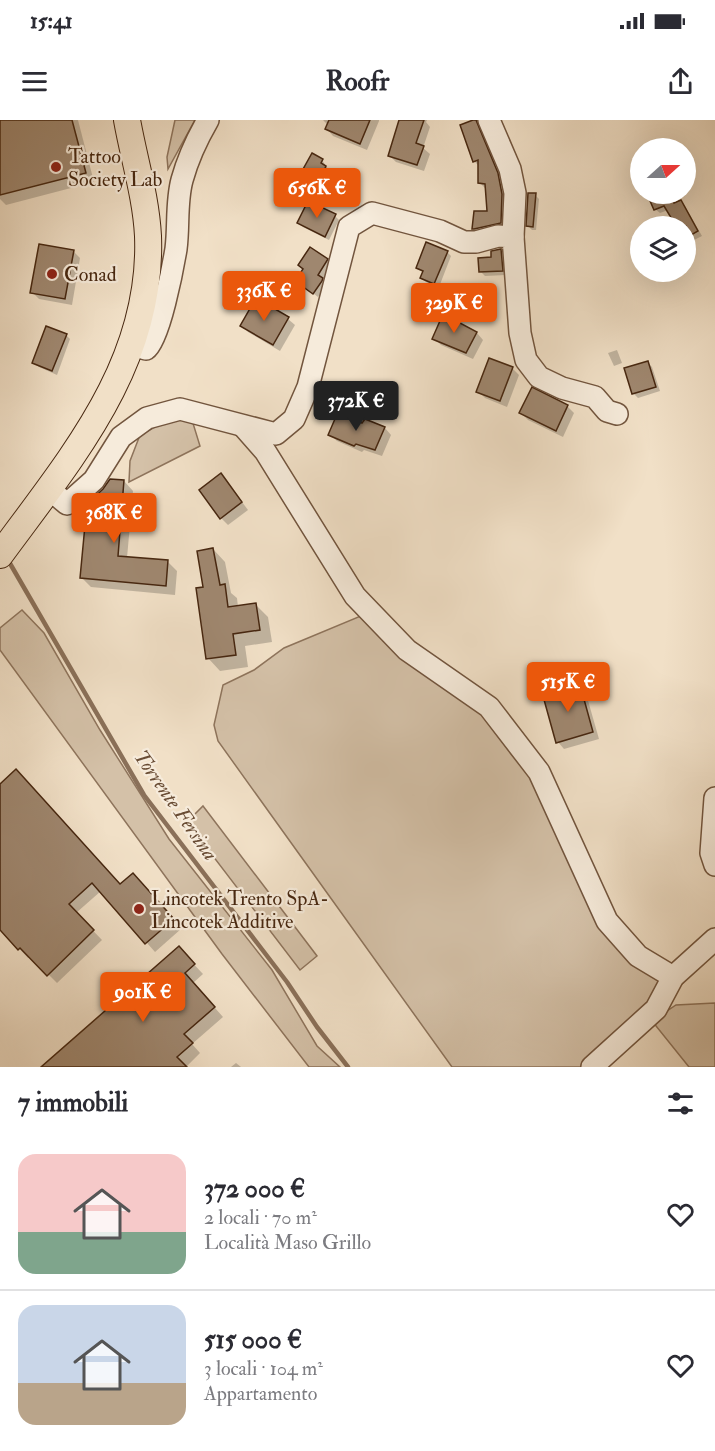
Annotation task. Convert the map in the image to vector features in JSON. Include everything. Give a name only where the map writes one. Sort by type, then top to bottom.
[{"type":"main road","points":[[0,555],[45,494],[108,399],[118,381],[131,345],[144,298],[148,256],[146,212],[127,120]]},
{"type":"street","points":[[131,345],[146,349],[154,340],[171,276],[182,180],[194,145],[208,120]]},
{"type":"street","points":[[489,120],[510,170],[515,193],[513,237],[520,333],[526,360],[539,377],[562,388],[595,397],[607,411],[617,414]]},
{"type":"street","points":[[45,494],[67,504],[94,480],[121,437],[147,418],[180,409],[276,434],[294,419],[308,387],[349,227],[372,213],[440,231],[464,242],[476,243],[498,236],[513,237]]},
{"type":"street","points":[[243,426],[265,451],[355,596],[407,650],[489,707],[539,772],[607,921],[638,956],[673,977]]},
{"type":"street","points":[[715,798],[711,852],[715,864]]},
{"type":"street","points":[[592,1067],[656,1009],[673,977],[715,939]]},
{"type":"shaded area","points":[[175,120],[195,120],[168,169],[167,157]]},
{"type":"shaded area","points":[[168,420],[192,420],[200,446],[129,482],[130,461],[140,435]]},
{"type":"shaded area","points":[[22,610],[44,633],[100,730],[169,839],[272,970],[317,1046],[340,1067],[309,1067],[222,954],[0,650],[0,628]]},
{"type":"shaded area","points":[[363,615],[486,710],[535,774],[595,901],[669,979],[654,1008],[588,1067],[452,1067],[218,741],[214,725],[223,685],[254,670],[284,648]]},
{"type":"shaded area","points":[[203,806],[317,956],[300,970],[187,822]]},
{"type":"shaded area","points":[[715,1003],[715,1067],[689,1067],[652,1021],[676,1005]]},
{"type":"building","points":[[0,120],[72,120],[86,173],[0,195]]},
{"type":"building","points":[[329,120],[370,120],[360,144],[325,129]]},
{"type":"building","points":[[399,120],[424,120],[416,143],[424,146],[417,165],[388,156]]},
{"type":"building","points":[[476,120],[498,173],[502,194],[501,223],[472,229],[474,211],[487,211],[485,184],[478,183],[478,160],[473,162],[460,125]]},
{"type":"building","points":[[312,153],[323,159],[321,163],[326,166],[319,181],[302,171]]},
{"type":"building","points":[[528,193],[536,193],[533,227],[526,226]]},
{"type":"building","points":[[308,201],[336,214],[325,237],[297,223]]},
{"type":"building","points":[[651,204],[683,204],[690,216],[670,216],[664,206],[654,210]]},
{"type":"building","points":[[426,242],[448,251],[434,284],[420,278],[423,271],[416,268]]},
{"type":"building","name":"Conad","points":[[39,244],[74,250],[65,299],[30,293]]},
{"type":"building","points":[[310,247],[328,259],[318,275],[323,278],[322,281],[313,294],[295,281],[303,269],[298,265]]},
{"type":"building","points":[[501,249],[503,271],[479,272],[478,258],[491,257],[491,251]]},
{"type":"building","points":[[256,298],[289,317],[273,345],[240,326]]},
{"type":"building","points":[[443,314],[477,332],[466,353],[432,339]]},
{"type":"building","points":[[46,326],[67,334],[52,371],[32,363]]},
{"type":"building","points":[[489,358],[513,367],[500,401],[476,392]]},
{"type":"building","points":[[648,361],[656,387],[632,394],[624,368]]},
{"type":"building","points":[[532,387],[568,405],[556,431],[519,413]]},
{"type":"building","points":[[338,412],[362,423],[365,419],[385,427],[375,450],[356,444],[354,446],[328,435]]},
{"type":"building","points":[[221,473],[242,502],[220,519],[199,490]]},
{"type":"building","points":[[110,479],[124,480],[118,556],[168,560],[166,586],[80,578],[87,504]]},
{"type":"building","points":[[213,548],[220,585],[225,584],[228,607],[256,603],[260,630],[233,634],[236,655],[206,659],[196,588],[203,587],[197,551]]},
{"type":"building","points":[[579,681],[593,732],[556,743],[543,696],[567,690],[566,685]]},
{"type":"building","points":[[16,769],[120,884],[133,873],[174,919],[145,944],[92,883],[69,904],[94,930],[47,976],[20,948],[18,950],[0,930],[0,784]]},
{"type":"building","points":[[179,946],[195,964],[185,973],[215,1007],[184,1034],[193,1043],[177,1057],[187,1067],[41,1067]]},
{"type":"waterway","name":"Torrente Fersina","points":[[8,560],[144,795],[287,982],[317,1027],[348,1067]]},
{"type":"place","name":"Tattoo Society Lab","points":[[56,167]]},
{"type":"place","name":"Conad","points":[[52,274]]},
{"type":"place","name":"Lincotek Trento SpA- Lincotek Additive","points":[[139,909]]}]
